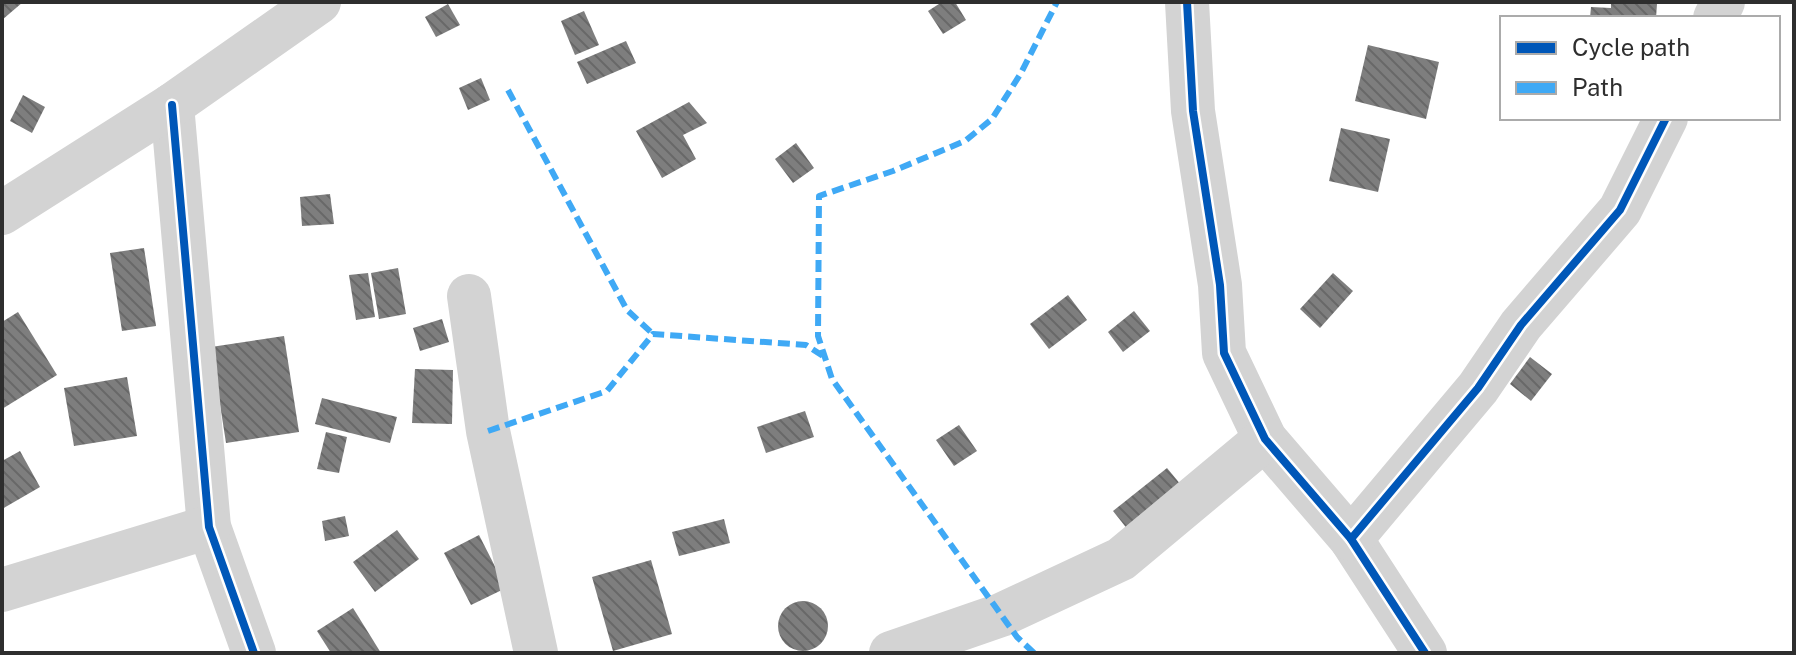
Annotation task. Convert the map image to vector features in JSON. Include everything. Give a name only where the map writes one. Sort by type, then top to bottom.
[{"type":"street","points":[[2,213],[172,105],[319,2]]},
{"type":"street","points":[[1187,2],[1193,111],[1220,285],[1224,353],[1265,439],[1351,539],[1425,653]]},
{"type":"street","points":[[172,105],[209,527],[254,653]]},
{"type":"street","points":[[1351,539],[1478,388],[1521,325],[1620,210],[1665,120]]},
{"type":"street","points":[[469,296],[488,431],[536,653]]},
{"type":"street","points":[[891,653],[979,638],[1001,615],[1121,559],[1265,439]]},
{"type":"street","points":[[2,590],[209,527]]},
{"type":"building","points":[[2,2],[23,2],[2,20]]},
{"type":"building","points":[[942,2],[955,2],[966,20],[943,34],[928,11]]},
{"type":"building","points":[[1611,2],[1657,4],[1656,16],[1590,16],[1591,7],[1611,8]]},
{"type":"building","points":[[448,4],[460,25],[436,37],[425,17]]},
{"type":"building","points":[[584,11],[599,45],[575,55],[561,21]]},
{"type":"building","points":[[626,41],[636,63],[587,84],[577,62]]},
{"type":"building","points":[[1368,45],[1439,62],[1426,119],[1355,101]]},
{"type":"building","points":[[481,78],[490,100],[468,110],[459,88]]},
{"type":"building","points":[[23,95],[45,107],[32,133],[10,121]]},
{"type":"building","points":[[689,102],[707,123],[683,135],[696,159],[662,178],[636,131]]},
{"type":"building","points":[[1341,128],[1390,139],[1378,192],[1329,181]]},
{"type":"building","points":[[796,143],[814,168],[793,183],[775,159]]},
{"type":"building","points":[[330,194],[334,224],[302,226],[300,197]]},
{"type":"building","points":[[144,248],[156,326],[122,331],[110,253]]},
{"type":"building","points":[[398,268],[406,314],[379,319],[371,273]]},
{"type":"building","points":[[368,273],[375,317],[356,320],[349,275]]},
{"type":"building","points":[[1333,273],[1353,291],[1320,328],[1300,309]]},
{"type":"building","points":[[1068,295],[1087,320],[1049,349],[1030,324]]},
{"type":"building","points":[[1134,311],[1150,331],[1123,352],[1108,332]]},
{"type":"building","points":[[18,312],[57,375],[2,409],[2,322]]},
{"type":"building","points":[[442,319],[449,342],[420,351],[413,328]]},
{"type":"building","points":[[284,336],[299,432],[226,443],[211,347]]},
{"type":"building","points":[[1530,357],[1552,374],[1531,401],[1510,384]]},
{"type":"building","points":[[415,369],[453,370],[452,424],[412,423]]},
{"type":"building","points":[[127,377],[137,436],[74,446],[64,388]]},
{"type":"building","points":[[322,398],[397,417],[390,443],[315,424]]},
{"type":"building","points":[[805,411],[814,437],[766,453],[757,427]]},
{"type":"building","points":[[959,425],[977,451],[954,466],[936,440]]},
{"type":"building","points":[[326,432],[347,437],[339,473],[317,469]]},
{"type":"building","points":[[20,451],[40,487],[2,509],[2,461]]},
{"type":"building","points":[[1167,468],[1191,497],[1136,540],[1113,511]]},
{"type":"building","points":[[345,516],[349,536],[325,541],[322,521]]},
{"type":"building","points":[[724,519],[730,543],[679,556],[672,532]]},
{"type":"building","points":[[397,530],[419,559],[375,592],[353,562]]},
{"type":"building","points":[[479,535],[506,588],[471,605],[444,553]]},
{"type":"building","points":[[651,560],[672,634],[613,651],[592,577]]},
{"type":"building","points":[[803,601],[821,608],[828,626],[821,644],[803,651],[785,644],[778,626],[785,608]]},
{"type":"building","points":[[353,608],[381,653],[331,653],[317,631]]},
{"type":"marked path","points":[[1034,653],[1017,637],[832,379],[818,336],[819,196],[893,171],[965,141],[992,119],[1021,73],[1057,2]]},
{"type":"marked path","points":[[508,90],[627,310],[653,334]]},
{"type":"marked path","points":[[488,431],[607,391],[653,334],[806,345],[823,356]]},
{"type":"cycle path","points":[[1187,2],[1193,111],[1220,285],[1224,353],[1265,439],[1351,539],[1425,653]]},
{"type":"cycle path","points":[[172,105],[209,527],[254,653]]},
{"type":"cycle path","points":[[1351,539],[1478,388],[1521,325],[1620,210],[1665,120]]}]
